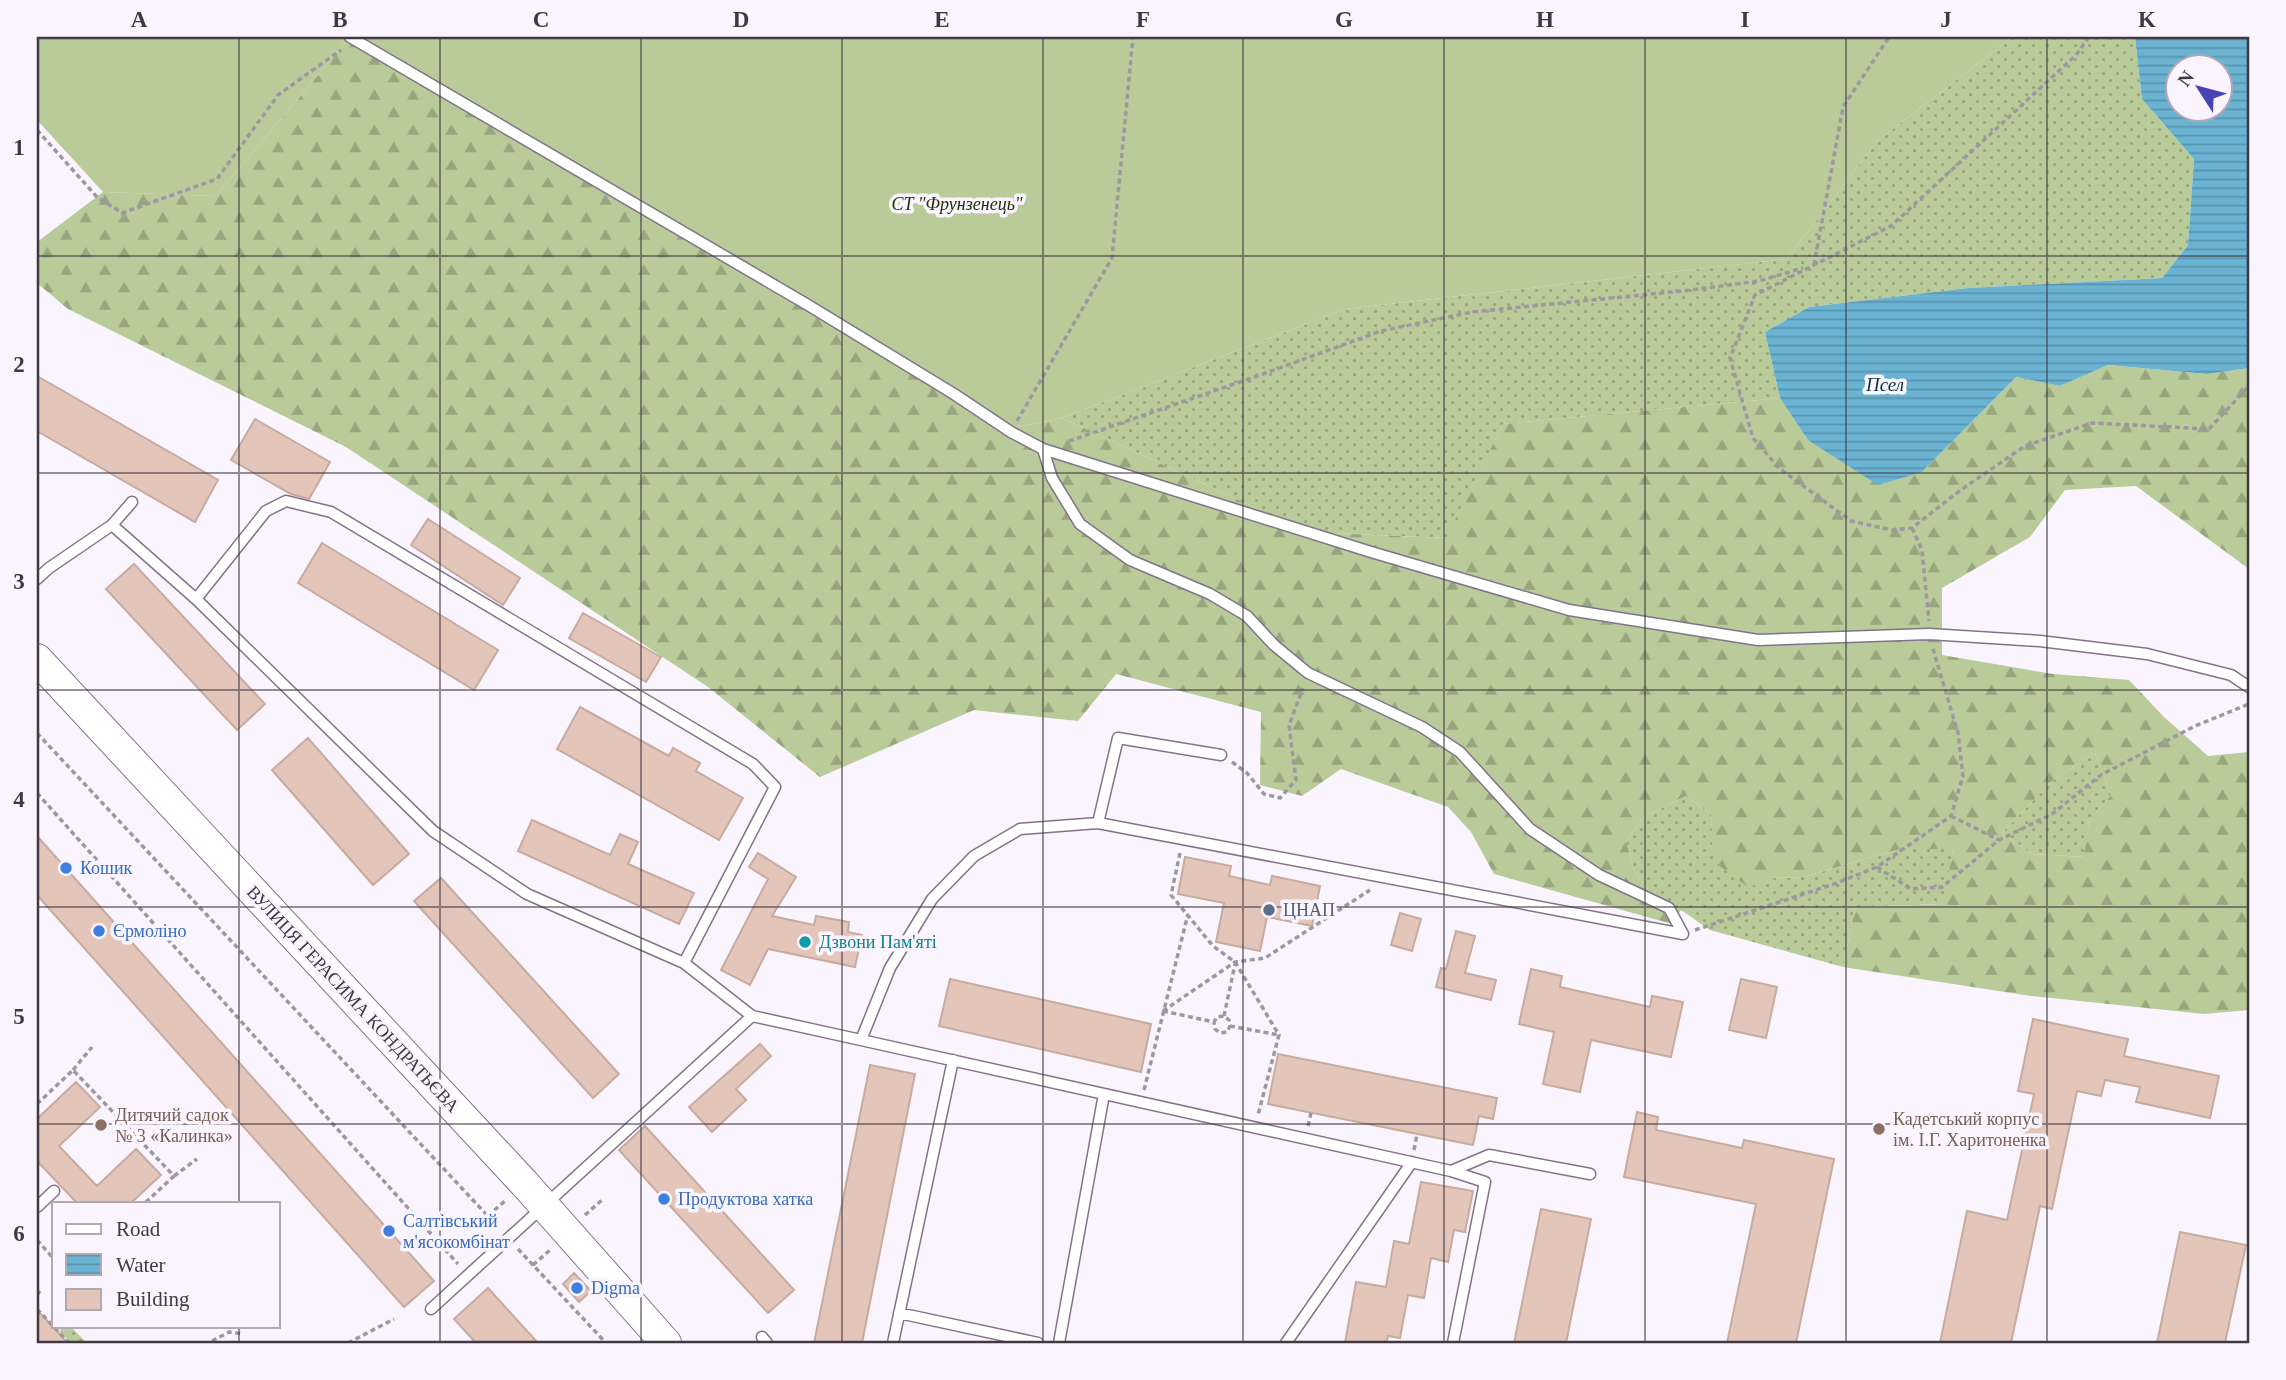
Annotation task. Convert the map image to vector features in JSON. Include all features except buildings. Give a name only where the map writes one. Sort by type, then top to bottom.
[{"type":"main road","name":"ВУЛИЦЯ ГЕРАСИМА КОНДРАТЬЄВА","points":[[37,659],[544,1206],[666,1343]]},
{"type":"lane","points":[[352,39],[808,305],[1011,432],[1043,449],[1371,552],[1569,610],[1758,640],[1930,634],[2040,640],[2147,654],[2231,675],[2249,687]]},
{"type":"lane","points":[[861,1040],[890,968],[932,899],[974,856],[1020,829],[1098,823],[1684,934],[1669,908],[1599,875],[1530,829],[1460,752],[1423,727],[1308,673],[1274,645],[1247,616],[1210,594],[1130,560],[1080,524],[1052,478],[1043,449]]},
{"type":"lane","points":[[196,599],[266,511],[286,501],[331,512],[753,764],[775,787],[684,962]]},
{"type":"lane","points":[[37,579],[48,568],[112,525],[132,502]]},
{"type":"lane","points":[[112,525],[196,599],[433,831],[527,894],[684,962],[752,1016],[1412,1162],[1485,1182],[1452,1343]]},
{"type":"lane","points":[[1098,823],[1118,738],[1222,755]]},
{"type":"lane","points":[[431,1309],[752,1016]]},
{"type":"lane","points":[[893,1343],[953,1060]]},
{"type":"lane","points":[[1059,1343],[1104,1094]]},
{"type":"lane","points":[[1451,1171],[1489,1155],[1590,1174]]},
{"type":"lane","points":[[1286,1343],[1412,1162]]},
{"type":"lane","points":[[37,1207],[54,1191]]},
{"type":"lane","points":[[900,1313],[1038,1343]]},
{"type":"path","points":[[1011,432],[1112,258],[1133,37]]},
{"type":"path","points":[[1815,264],[1843,107],[1889,37]]},
{"type":"path","points":[[2089,37],[2076,55],[1891,226],[1755,295],[1730,358],[1753,438],[1779,468],[1851,521],[1892,530],[1912,528],[1962,489],[2025,446],[2092,423],[2209,429],[2249,386]]},
{"type":"path","points":[[37,130],[97,197],[122,213],[216,179],[278,95],[352,39]]},
{"type":"path","points":[[1043,449],[1381,331],[1472,312],[1759,281],[1815,264]]},
{"type":"path","points":[[1710,924],[1877,867],[1951,816],[1963,776],[1958,733],[1930,634],[1922,550],[1912,528]]},
{"type":"path","points":[[1222,755],[1247,773],[1264,794],[1280,798],[1296,780],[1289,725],[1308,673]]},
{"type":"path","points":[[1877,867],[1911,889],[1942,887],[1999,840],[2052,814],[2101,775],[2195,726],[2249,704]]},
{"type":"path","points":[[37,733],[606,1343]]},
{"type":"path","points":[[37,793],[468,1275]]},
{"type":"path","points":[[1951,816],[1999,840]]},
{"type":"path","points":[[1183,838],[1171,895],[1213,946],[1235,962],[1279,1035],[1255,1127]]},
{"type":"path","points":[[1163,1011],[1235,962],[1265,958],[1388,877]]},
{"type":"path","points":[[1141,1102],[1188,914]]},
{"type":"path","points":[[1223,1016],[1235,962]]},
{"type":"path","points":[[1163,1011],[1214,1022]]},
{"type":"path","points":[[1223,1016],[1229,1020],[1230,1026],[1227,1032],[1220,1033],[1215,1029],[1214,1022],[1217,1017],[1223,1016]]},
{"type":"path","points":[[1230,1026],[1279,1035]]},
{"type":"path","points":[[37,1104],[73,1070],[92,1047]]},
{"type":"path","points":[[73,1070],[174,1176]]},
{"type":"path","points":[[146,1202],[197,1159]]},
{"type":"path","points":[[488,1216],[507,1199]]},
{"type":"path","points":[[584,1217],[602,1200]]},
{"type":"path","points":[[37,1240],[52,1257]]},
{"type":"path","points":[[37,1309],[52,1324]]},
{"type":"path","points":[[348,1343],[394,1320]]},
{"type":"path","points":[[56,1328],[69,1343]]},
{"type":"path","points":[[212,1341],[229,1332],[243,1334]]},
{"type":"green space","points":[[37,37],[350,37],[216,196],[103,192],[37,120]]},
{"type":"green space","points":[[350,37],[1007,429],[1062,418],[1308,532],[1446,538],[1503,424],[1780,398],[1808,440],[1922,472],[2016,377],[2060,386],[2108,365],[2207,374],[2249,368],[2249,569],[2136,486],[2065,490],[2030,537],[1942,588],[1942,655],[2053,674],[2129,680],[2164,717],[2208,756],[2249,752],[2249,1010],[2204,1014],[2031,996],[1843,967],[1855,907],[1943,904],[1953,849],[1900,849],[1803,877],[1767,878],[1749,888],[1713,861],[1711,814],[1686,796],[1644,817],[1626,841],[1634,870],[1672,924],[1494,874],[1471,832],[1448,807],[1341,769],[1302,796],[1260,785],[1261,712],[1116,674],[1078,721],[974,710],[820,777],[708,687],[346,447],[68,309],[37,283],[37,242],[103,192],[216,196]],"holes":[[[2095,753],[2111,795],[2089,821],[2084,857],[2032,854],[2002,833],[2052,781]]]},
{"type":"green space","name":"СТ \"Фрунзенець\"","points":[[356,37],[2013,37],[1877,141],[1787,259],[1345,309],[1062,418],[1007,429]]},
{"type":"green space","points":[[2013,37],[2135,37],[2142,99],[2194,159],[2188,245],[2162,278],[1968,288],[1809,307],[1765,332],[1780,398],[1503,424],[1447,538],[1308,532],[1062,418],[1345,309],[1787,259],[1877,141]]},
{"type":"green space","points":[[2095,753],[2111,795],[2089,821],[2085,857],[2032,854],[2002,833],[2052,781]]},
{"type":"green space","points":[[1686,796],[1711,814],[1714,861],[1767,878],[1803,877],[1900,849],[1953,849],[1944,904],[1855,907],[1843,967],[1710,930],[1681,910],[1672,924],[1634,870],[1626,841],[1644,817]]},
{"type":"green space","points":[[63,1328],[72,1328],[87,1343],[71,1343],[59,1331]]},
{"type":"water","name":"Псел","points":[[2135,37],[2249,37],[2249,368],[2207,374],[2108,365],[2060,386],[2016,377],[1922,472],[1878,485],[1808,440],[1780,398],[1765,332],[1809,307],[1968,288],[2162,278],[2188,245],[2194,159],[2142,99]]},
{"type":"place","name":"Кошик","points":[[66,868]]},
{"type":"place","name":"ЦНАП","points":[[1269,910]]},
{"type":"place","name":"Єрмоліно","points":[[99,931]]},
{"type":"place","name":"Дзвони Пам'яті","points":[[805,942]]},
{"type":"place","name":"Дитячий садок № 3 «Калинка»","points":[[101,1125]]},
{"type":"place","name":"Кадетський корпус ім. І.Г. Харитоненка","points":[[1879,1129]]},
{"type":"place","name":"Продуктова хатка","points":[[664,1199]]},
{"type":"place","name":"Салтівський м'ясокомбінат","points":[[389,1231]]},
{"type":"place","name":"Digma","points":[[577,1288]]}]
